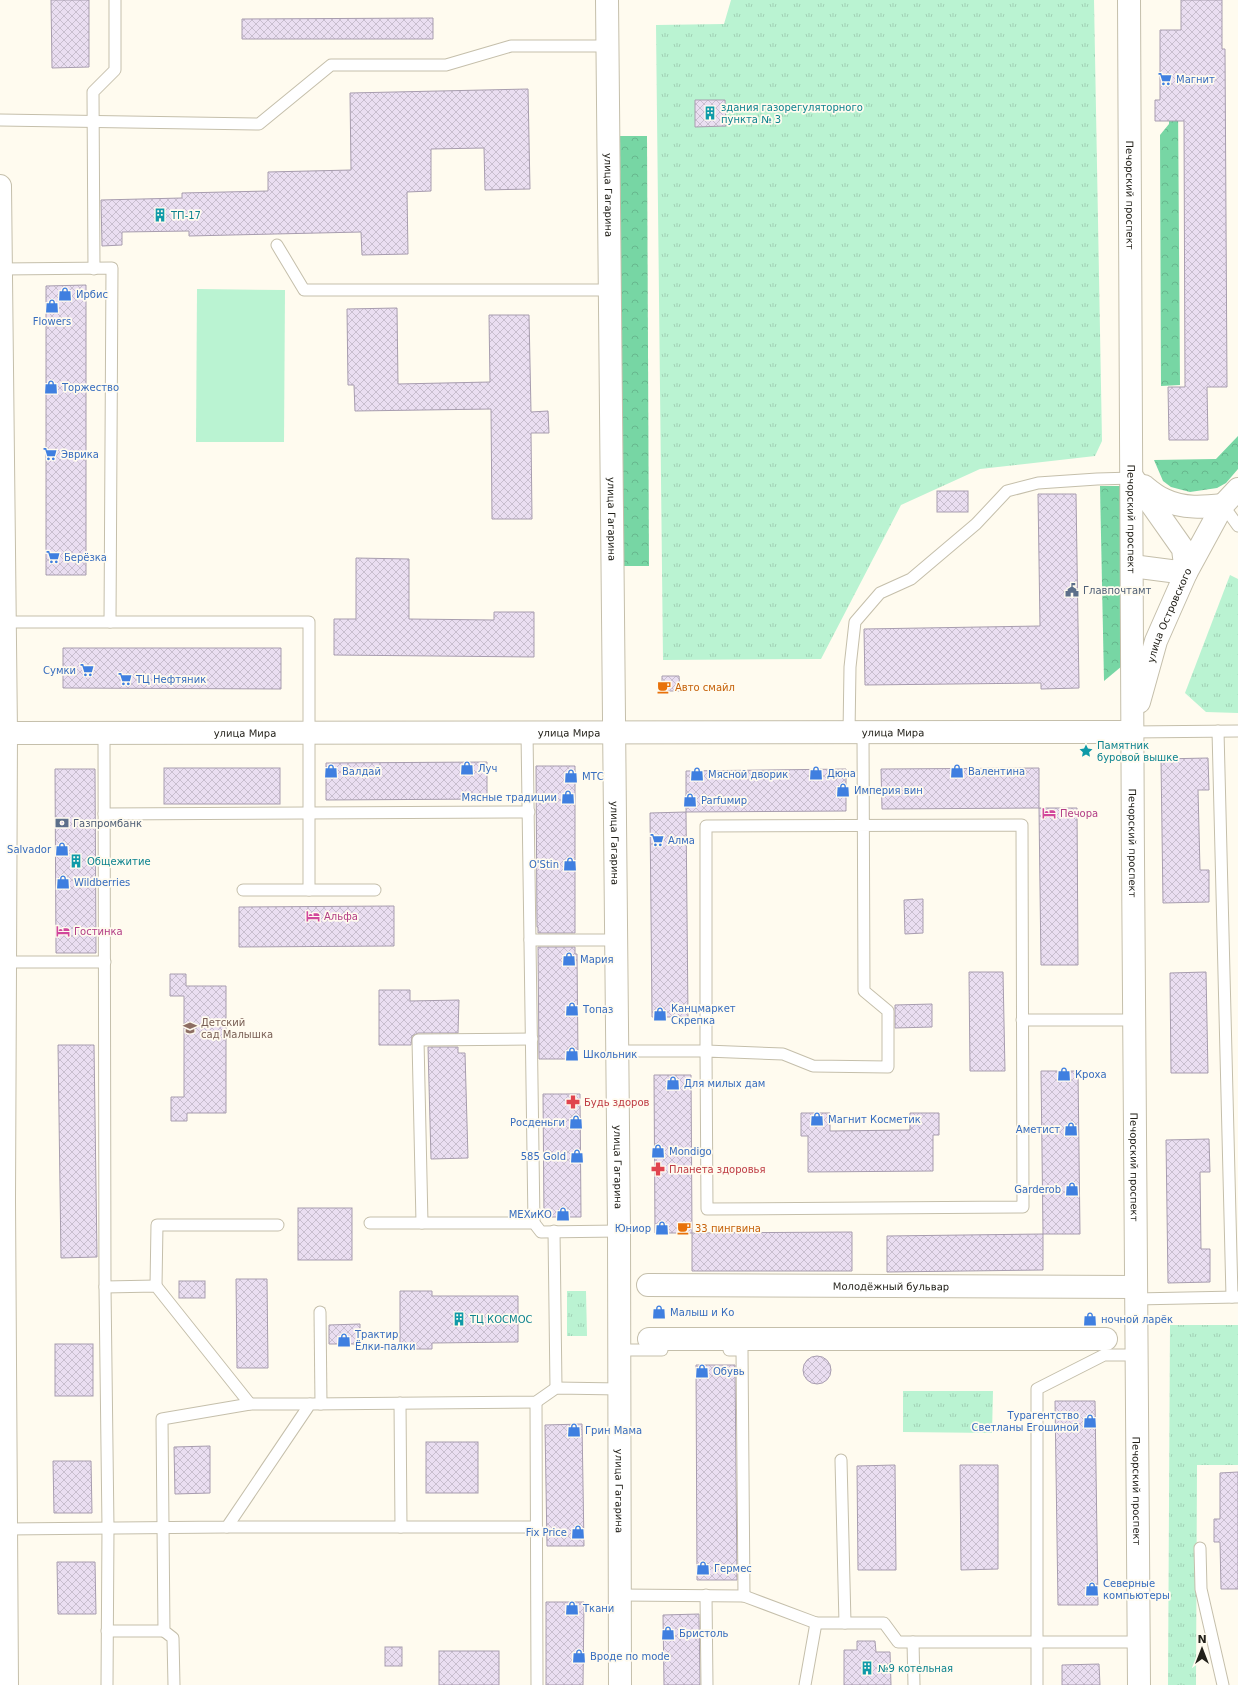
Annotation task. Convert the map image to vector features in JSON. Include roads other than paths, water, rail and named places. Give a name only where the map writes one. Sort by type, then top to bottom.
[{"type":"main road","name":"улица Гагарина","points":[[607,0],[620,1350],[620,1685]]},
{"type":"main road","name":"Печорский проспект","points":[[1129,0],[1133,478],[1131,732],[1135,1355],[1139,1685]]},
{"type":"main road","points":[[0,186],[2,509],[6,733],[2,1200],[7,1685]]},
{"type":"main road","points":[[1133,478],[1164,500],[1200,508],[1231,497]]},
{"type":"main road","points":[[1132,566],[1186,573],[1183,549],[1133,478]]},
{"type":"main road","points":[[1132,610],[1158,569],[1180,544],[1231,497]]},
{"type":"main road","name":"улица Островского","points":[[1131,732],[1156,641],[1186,573],[1231,497]]},
{"type":"main road","name":"улица Мира","points":[[6,733],[1131,732]]},
{"type":"main road","name":"Молодёжный бульвар","points":[[648,1285],[1135,1293]]},
{"type":"main road","points":[[649,1339],[1106,1339]]},
{"type":"lane","points":[[94,269],[93,92],[115,70],[115,0]]},
{"type":"lane","points":[[0,120],[259,124],[331,65],[446,65],[511,46],[607,46]]},
{"type":"lane","points":[[277,245],[304,290],[610,290]]},
{"type":"lane","points":[[1,269],[112,268],[110,622]]},
{"type":"lane","points":[[616,1051],[706,1051],[783,1054],[813,1066],[888,1066],[888,1011],[864,991],[863,825],[850,667],[855,622],[880,593],[911,578],[976,524],[1007,491],[1038,483],[1133,478]]},
{"type":"lane","points":[[1231,497],[1238,526]]},
{"type":"lane","points":[[5,622],[308,622],[309,890]]},
{"type":"lane","points":[[1135,1293],[1235,1297],[1218,731]]},
{"type":"lane","points":[[1131,732],[1238,731]]},
{"type":"lane","points":[[104,733],[105,1287],[108,1528],[107,1685]]},
{"type":"lane","points":[[527,733],[534,1223],[541,1232],[619,1231]]},
{"type":"lane","points":[[104,814],[529,812]]},
{"type":"lane","points":[[1022,824],[1023,1207],[707,1209],[706,826],[863,825],[1022,824]]},
{"type":"lane","points":[[243,890],[375,890]]},
{"type":"lane","points":[[530,940],[615,940]]},
{"type":"lane","points":[[5,962],[105,962]]},
{"type":"lane","points":[[1022,1020],[1134,1020]]},
{"type":"lane","points":[[422,1223],[418,1040],[532,1039]]},
{"type":"lane","points":[[370,1223],[534,1223]]},
{"type":"lane","points":[[250,1404],[156,1286],[157,1225],[278,1225]]},
{"type":"lane","points":[[554,1231],[556,1388]]},
{"type":"lane","points":[[105,1287],[156,1286]]},
{"type":"lane","points":[[227,1527],[315,1404],[320,1312]]},
{"type":"lane","points":[[620,1350],[742,1350],[744,1596]]},
{"type":"lane","points":[[1037,1685],[1036,1389],[1104,1355],[1135,1355]]},
{"type":"lane","points":[[164,1631],[162,1419],[250,1404],[536,1402],[556,1388],[620,1389]]},
{"type":"lane","points":[[536,1402],[536,1685]]},
{"type":"lane","points":[[400,1403],[401,1527]]},
{"type":"lane","points":[[841,1460],[845,1624]]},
{"type":"lane","points":[[6,1529],[536,1527]]},
{"type":"lane","points":[[1200,1548],[1201,1589],[1223,1685]]},
{"type":"lane","points":[[620,1595],[744,1596],[816,1624],[884,1624],[898,1642],[1139,1642]]},
{"type":"lane","points":[[706,1595],[707,1685]]},
{"type":"lane","points":[[806,1685],[816,1624]]},
{"type":"lane","points":[[108,1631],[164,1631],[173,1638],[174,1685]]},
{"type":"lane","points":[[913,1642],[914,1685]]},
{"type":"place","name":"Магнит","points":[[1165,79]]},
{"type":"place","name":"здания газорегуляторного пункта № 3","points":[[710,113]]},
{"type":"place","name":"ТП-17","points":[[160,215]]},
{"type":"place","name":"Ирбис","points":[[65,294]]},
{"type":"place","name":"Flowers","points":[[52,306]]},
{"type":"place","name":"Торжество","points":[[51,387]]},
{"type":"place","name":"Эврика","points":[[50,454]]},
{"type":"place","name":"Берёзка","points":[[53,557]]},
{"type":"place","name":"Главпочтамт","points":[[1072,590]]},
{"type":"place","name":"Сумки","points":[[87,670]]},
{"type":"place","name":"ТЦ Нефтяник","points":[[125,679]]},
{"type":"place","name":"Авто смайл","points":[[664,687]]},
{"type":"place","name":"Памятник буровой вышке","points":[[1086,751]]},
{"type":"place","name":"Луч","points":[[467,768]]},
{"type":"place","name":"Валдай","points":[[331,771]]},
{"type":"place","name":"Валентина","points":[[957,771]]},
{"type":"place","name":"Дюна","points":[[816,773]]},
{"type":"place","name":"Мясной дворик","points":[[697,774]]},
{"type":"place","name":"МТС","points":[[571,776]]},
{"type":"place","name":"Империя вин","points":[[843,790]]},
{"type":"place","name":"Мясные традиции","points":[[568,797]]},
{"type":"place","name":"Parfuмир","points":[[690,800]]},
{"type":"place","name":"Печора","points":[[1049,813]]},
{"type":"place","name":"Газпромбанк","points":[[62,823]]},
{"type":"place","name":"Алма","points":[[657,840]]},
{"type":"place","name":"Salvador","points":[[62,849]]},
{"type":"place","name":"Общежитие","points":[[76,861]]},
{"type":"place","name":"O'Stin","points":[[570,864]]},
{"type":"place","name":"Wildberries","points":[[63,882]]},
{"type":"place","name":"Альфа","points":[[313,916]]},
{"type":"place","name":"Гостинка","points":[[63,931]]},
{"type":"place","name":"Мария","points":[[569,959]]},
{"type":"place","name":"Топаз","points":[[572,1009]]},
{"type":"place","name":"Канцмаркет Скрепка","points":[[660,1014]]},
{"type":"place","name":"Детский сад Малышка","points":[[190,1028]]},
{"type":"place","name":"Школьник","points":[[572,1054]]},
{"type":"place","name":"Кроха","points":[[1064,1074]]},
{"type":"place","name":"Для милых дам","points":[[673,1083]]},
{"type":"place","name":"Будь здоров","points":[[573,1102]]},
{"type":"place","name":"Магнит Косметик","points":[[817,1119]]},
{"type":"place","name":"Росденьги","points":[[576,1122]]},
{"type":"place","name":"Аметист","points":[[1071,1129]]},
{"type":"place","name":"Mondigo","points":[[658,1151]]},
{"type":"place","name":"585 Gold","points":[[577,1156]]},
{"type":"place","name":"Планета здоровья","points":[[658,1169]]},
{"type":"place","name":"Garderob","points":[[1072,1189]]},
{"type":"place","name":"МЕХиКО","points":[[563,1214]]},
{"type":"place","name":"Юниор","points":[[662,1228]]},
{"type":"place","name":"33 пингвина","points":[[684,1228]]},
{"type":"place","name":"Малыш и Ко","points":[[659,1312]]},
{"type":"place","name":"ТЦ КОСМОС","points":[[459,1319]]},
{"type":"place","name":"ночной ларёк","points":[[1090,1319]]},
{"type":"place","name":"Трактир Ёлки-палки","points":[[344,1340]]},
{"type":"place","name":"Обувь","points":[[702,1371]]},
{"type":"place","name":"Турагентство Светланы Егошиной","points":[[1090,1421]]},
{"type":"place","name":"Грин Мама","points":[[574,1430]]},
{"type":"place","name":"Fix Price","points":[[578,1532]]},
{"type":"place","name":"Гермес","points":[[703,1568]]},
{"type":"place","name":"Северные компьютеры","points":[[1092,1589]]},
{"type":"place","name":"Ткани","points":[[572,1608]]},
{"type":"place","name":"Бристоль","points":[[668,1633]]},
{"type":"place","name":"Вроде по mode","points":[[579,1656]]},
{"type":"place","name":"№9 котельная","points":[[867,1668]]}]
